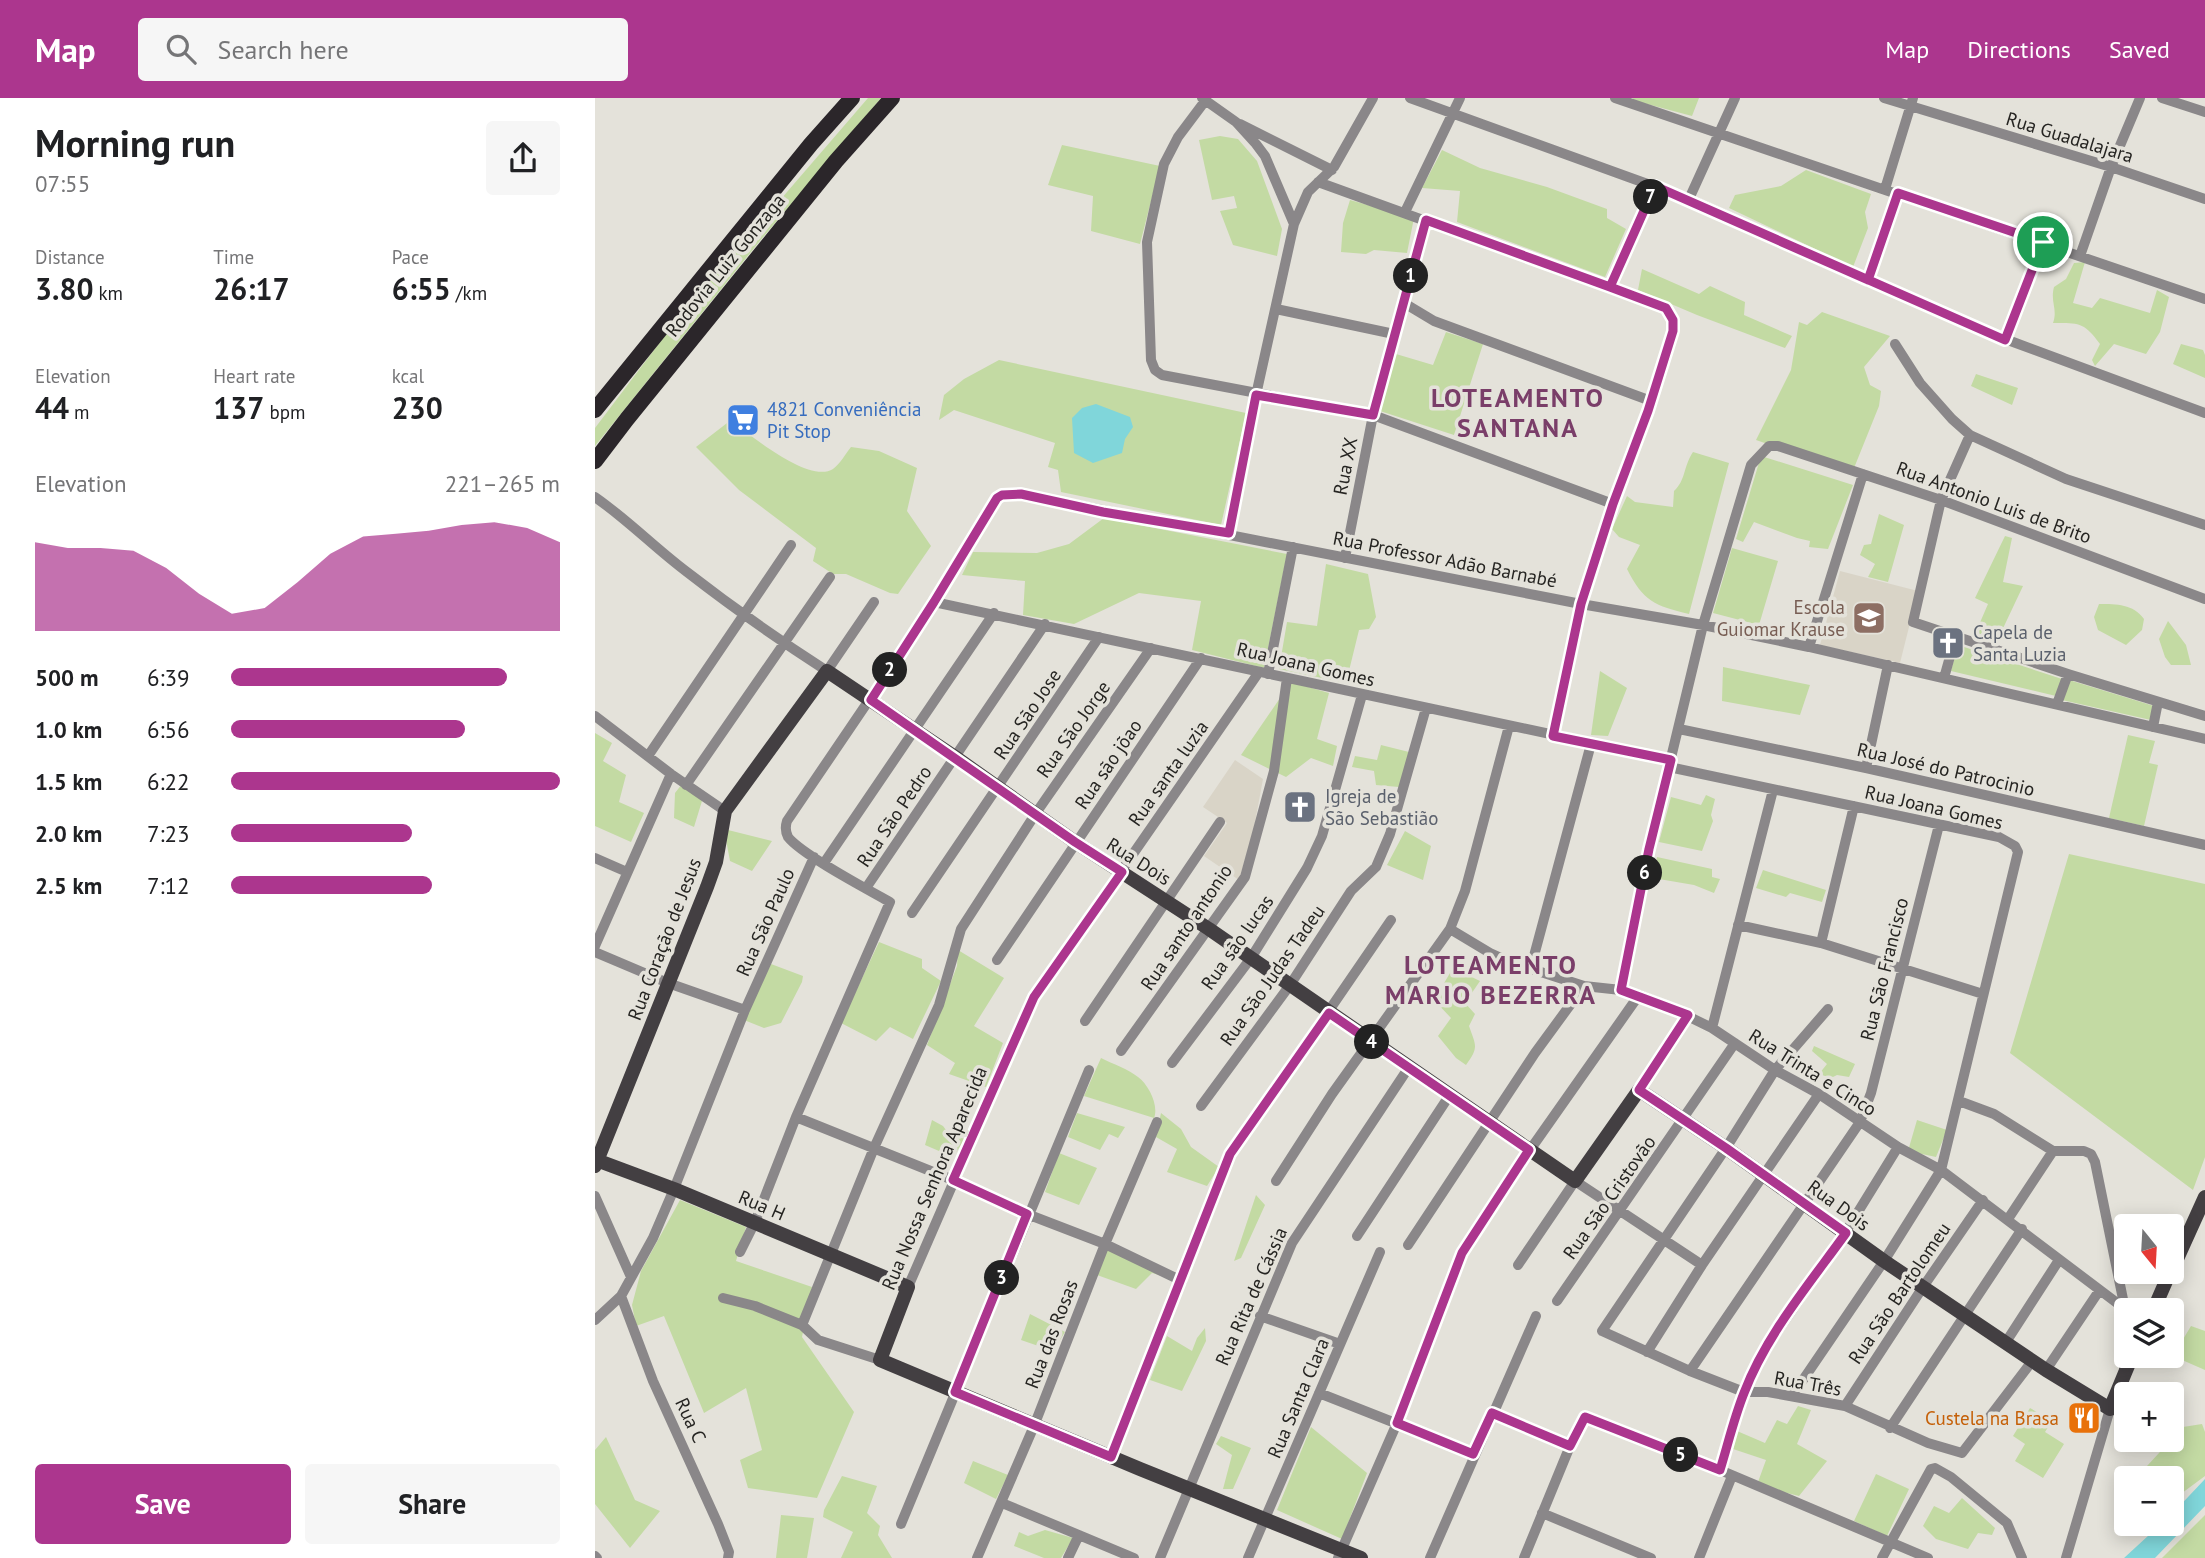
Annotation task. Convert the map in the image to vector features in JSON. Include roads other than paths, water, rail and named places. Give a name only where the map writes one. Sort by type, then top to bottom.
[{"type":"highway","name":"Rodovia Luiz Gonzaga","points":[[595,410],[811,144],[852,98]]},
{"type":"highway","name":"Rodovia Luiz Gonzaga","points":[[595,461],[836,161],[892,98]]},
{"type":"main road","name":"Rua Dois","points":[[827,671],[1575,1181]]},
{"type":"main road","name":"Rua Coração de Jesus","points":[[597,1163],[707,887],[716,862],[725,811],[827,671]]},
{"type":"main road","name":"Rua Dois","points":[[1639,1090],[1726,1148],[1884,1261],[2046,1370],[2110,1409]]},
{"type":"main road","points":[[1575,1181],[1639,1090]]},
{"type":"main road","name":"Rua H","points":[[597,1163],[674,1189],[908,1287]]},
{"type":"main road","points":[[2184,1243],[2205,1198]]},
{"type":"main road","name":"Rua Nossa Senhora Aparecida","points":[[880,1360],[908,1287]]},
{"type":"main road","points":[[880,1360],[1034,1426],[1265,1518],[1340,1554],[1361,1558]]},
{"type":"main road","points":[[2110,1409],[2126,1368]]},
{"type":"street","points":[[1264,673],[1293,547],[1229,533],[1294,224],[1302,202],[1332,170],[1373,98]]},
{"type":"street","points":[[1410,98],[1689,199],[2005,340],[2205,413]]},
{"type":"street","points":[[1405,212],[1460,98]]},
{"type":"street","points":[[1615,98],[2205,299]]},
{"type":"street","points":[[1689,199],[1735,98]]},
{"type":"street","name":"Rua Guadalajara","points":[[1884,98],[1912,102],[2205,199]]},
{"type":"street","points":[[2080,256],[2140,98]]},
{"type":"street","points":[[2162,98],[2205,112]]},
{"type":"street","points":[[1332,170],[1235,122],[1204,99],[1178,137],[1164,164],[1147,242],[1151,360],[1155,370],[1163,375],[1256,395],[1373,415],[1613,504]]},
{"type":"street","points":[[1885,189],[1912,102]]},
{"type":"street","points":[[1235,122],[1265,156],[1294,224]]},
{"type":"street","points":[[1318,182],[1666,308],[1673,320],[1673,331],[1651,401],[1613,504],[1581,604],[1553,736]]},
{"type":"street","points":[[1610,287],[1655,186]]},
{"type":"street","points":[[1868,280],[1898,193]]},
{"type":"street","name":"Rua XX","points":[[1345,558],[1373,415],[1426,220]]},
{"type":"street","points":[[2005,340],[2043,242]]},
{"type":"street","points":[[1404,303],[1434,321],[1651,401]]},
{"type":"street","points":[[1276,309],[1394,334]]},
{"type":"street","points":[[1895,344],[1920,383],[1970,435],[2066,479],[2205,525]]},
{"type":"street","points":[[1970,435],[1941,500],[1913,622],[2205,716]]},
{"type":"street","name":"Rua Antonio Luis de Brito","points":[[1703,625],[1751,465],[1769,446],[1778,446],[1941,500],[2205,599]]},
{"type":"street","points":[[1809,647],[1864,474]]},
{"type":"street","name":"Rua São Paulo","points":[[819,860],[789,838],[786,832],[787,821],[871,700],[934,602],[993,502],[1002,495],[1021,494],[1103,512],[1229,533]]},
{"type":"street","name":"Rua Dois","points":[[595,497],[743,614],[827,671]]},
{"type":"street","points":[[648,756],[791,545]]},
{"type":"street","name":"Rua Professor Adão Barnabé","points":[[1293,547],[1809,647],[2205,739]]},
{"type":"street","points":[[686,785],[830,577]]},
{"type":"street","points":[[827,671],[874,602]]},
{"type":"street","name":"Rua Joana Gomes","points":[[934,602],[1591,744],[1773,790],[1999,837],[2015,846],[2018,852],[1959,1101]]},
{"type":"street","name":"Rua São Paulo","points":[[595,1320],[621,1296],[653,1238],[745,1010],[819,860],[914,730],[994,613]]},
{"type":"street","name":"Rua São Pedro","points":[[866,888],[1045,624]]},
{"type":"street","points":[[1621,990],[1649,849],[1703,625]]},
{"type":"street","points":[[1944,678],[1957,635]]},
{"type":"street","name":"Rua São Jose","points":[[912,914],[1099,637]]},
{"type":"street","name":"Rua São Jorge","points":[[802,1325],[874,1148],[939,1005],[958,937],[1036,813],[1151,648]]},
{"type":"street","name":"Rua são jõao","points":[[997,960],[1201,658]]},
{"type":"street","points":[[1866,768],[1888,665]]},
{"type":"street","name":"Rua santa luzia","points":[[1034,997],[1177,788],[1264,673]]},
{"type":"street","points":[[2057,704],[2069,674]]},
{"type":"street","name":"Rua santo antonio","points":[[1121,1051],[1245,877],[1274,771],[1287,678]]},
{"type":"street","name":"Rua são lucas","points":[[1172,1063],[1251,958],[1307,868],[1322,836],[1362,695]]},
{"type":"street","points":[[2153,727],[2158,702]]},
{"type":"street","name":"Rua São Judas Tadeu","points":[[1201,1106],[1290,985],[1351,891],[1376,867],[1390,835],[1426,708]]},
{"type":"street","points":[[595,716],[725,811]]},
{"type":"street","points":[[1276,1181],[1370,1040],[1450,929],[1465,891],[1509,726]]},
{"type":"street","name":"Rua José do Patrocinio","points":[[1679,729],[1866,768],[2205,845]]},
{"type":"street","points":[[1531,967],[1591,744]]},
{"type":"street","points":[[595,946],[671,774]]},
{"type":"street","points":[[1712,1028],[1773,790]]},
{"type":"street","points":[[1821,943],[1854,806]]},
{"type":"street","points":[[1085,1021],[1220,822]]},
{"type":"street","name":"Rua São Francisco","points":[[1690,1371],[1860,1122],[1871,1093],[1938,825]]},
{"type":"street","points":[[595,859],[627,872]]},
{"type":"street","points":[[740,1252],[890,902],[819,860]]},
{"type":"street","points":[[1111,1457],[1235,1145],[1391,920]]},
{"type":"street","points":[[1738,925],[1821,943],[1983,994]]},
{"type":"street","name":"Rua Trinta e Cinco","points":[[1450,929],[1510,962],[1584,986],[1639,995],[1712,1028],[1898,1147],[1941,1170],[2114,1301]]},
{"type":"street","points":[[595,952],[668,983],[745,1010]]},
{"type":"street","points":[[1408,1245],[1488,1123],[1584,986]]},
{"type":"street","points":[[1340,1554],[1397,1423],[1462,1253],[1529,1150],[1639,995]]},
{"type":"street","name":"Rua Nossa Senhora Aparecida","points":[[908,1287],[1034,997]]},
{"type":"street","points":[[1662,1239],[1726,1148],[1775,1070],[1828,1009]]},
{"type":"street","points":[[1639,1090],[1688,1015]]},
{"type":"street","name":"Rua São Cristovão","points":[[1557,1301],[1621,1212],[1735,1043]]},
{"type":"street","name":"Rua Rita de Cássia","points":[[1160,1558],[1297,1233],[1409,1068]]},
{"type":"street","points":[[901,1524],[1027,1214],[1089,1070]]},
{"type":"street","points":[[1647,1352],[1702,1265],[1819,1094]]},
{"type":"street","points":[[1357,1236],[1449,1096]]},
{"type":"street","points":[[1792,1396],[1884,1261],[1941,1170],[1959,1101],[1994,1114],[2053,1150],[2084,1151],[2091,1154],[2095,1161],[2123,1298]]},
{"type":"street","points":[[796,1117],[1105,1244],[1182,1281]]},
{"type":"street","name":"Rua das Rosas","points":[[977,1558],[1034,1426],[1105,1244],[1157,1122]]},
{"type":"street","points":[[1720,1470],[1744,1392],[1775,1335],[1846,1233],[1898,1147]]},
{"type":"street","points":[[2008,1219],[2053,1150]]},
{"type":"street","points":[[1518,1265],[1575,1181]]},
{"type":"street","name":"Rua Dois","points":[[1575,1181],[1702,1265]]},
{"type":"street","points":[[595,1196],[631,1277]]},
{"type":"street","name":"Rua São Bartolomeu","points":[[1845,1406],[1983,1200]]},
{"type":"street","points":[[1890,1428],[2022,1229]]},
{"type":"street","name":"Rua Três","points":[[1662,1239],[1602,1331],[1744,1392],[1768,1392],[1845,1406],[1890,1428],[1962,1453],[2033,1360]]},
{"type":"street","name":"Rua Santa Clara","points":[[1248,1558],[1380,1252]]},
{"type":"street","points":[[2006,1342],[2059,1260]]},
{"type":"street","points":[[2046,1370],[2099,1291]]},
{"type":"street","name":"Rua C","points":[[621,1296],[653,1381],[695,1471],[727,1556]]},
{"type":"street","points":[[723,1298],[755,1306],[802,1325],[818,1340],[880,1360]]},
{"type":"street","points":[[1260,1316],[1340,1344]]},
{"type":"street","points":[[1430,1558],[1535,1316]]},
{"type":"street","points":[[2124,1368],[2124,1373]]},
{"type":"street","points":[[1319,1393],[1473,1454]]},
{"type":"street","points":[[2066,1558],[2110,1409]]},
{"type":"street","points":[[1492,1413],[1570,1446]]},
{"type":"street","points":[[1524,1558],[1570,1446],[1585,1417],[1720,1470],[1928,1558]]},
{"type":"street","points":[[1882,1558],[1931,1469],[1935,1468],[1951,1477],[2007,1523],[2022,1558]]},
{"type":"street","points":[[1699,1558],[1732,1476]]},
{"type":"street","points":[[1002,1503],[1134,1558]]},
{"type":"street","points":[[1542,1513],[1651,1558]]},
{"type":"street","points":[[1068,1558],[1079,1535]]},
{"type":"water","points":[[1096,404],[1130,417],[1133,427],[1125,439],[1122,453],[1093,463],[1074,453],[1072,418],[1082,408]]},
{"type":"water","points":[[2205,1479],[2205,1506],[2184,1528],[2184,1501]]},
{"type":"water","points":[[2148,1536],[2176,1536],[2155,1558],[2124,1558]]},
{"type":"place","name":"4821 Conveniência Pit Stop","points":[[743,420]]},
{"type":"place","name":"Escola Guiomar Krause","points":[[1869,618]]},
{"type":"place","name":"Capela de Santa Luzia","points":[[1948,643]]},
{"type":"place","name":"Igreja de São Sebastião","points":[[1300,807]]},
{"type":"place","name":"Custela na Brasa","points":[[2084,1418]]},
{"type":"district","name":"LOTEAMENTO SANTANA","points":[[1518,412]]},
{"type":"district","name":"LOTEAMENTO MARIO BEZERRA","points":[[1491,979]]}]
